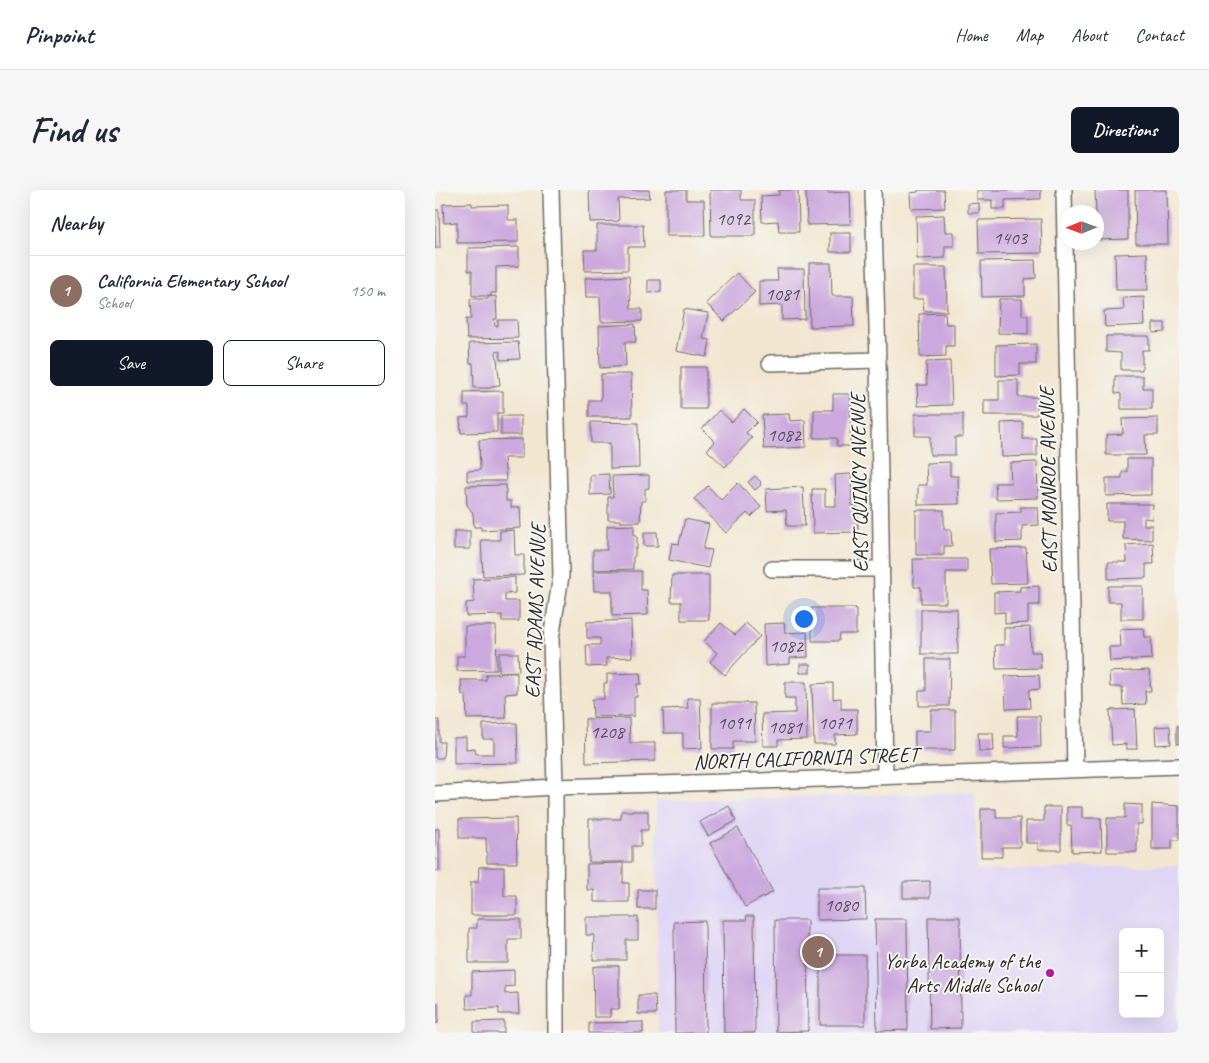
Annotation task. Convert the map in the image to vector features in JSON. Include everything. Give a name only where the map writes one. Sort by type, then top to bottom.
[{"type":"street","name":"EAST ADAMS AVENUE","points":[[551,190],[561,576],[551,639],[555,786],[556,1033]]},
{"type":"street","name":"EAST QUINCY AVENUE","points":[[873,190],[878,360],[885,776]]},
{"type":"street","name":"EAST MONROE AVENUE","points":[[1064,190],[1075,769]]},
{"type":"street","points":[[770,363],[878,360]]},
{"type":"street","points":[[772,569],[882,569]]},
{"type":"street","name":"NORTH CALIFORNIA STREET","points":[[435,794],[555,786],[1179,766]]},
{"type":"shaded area","points":[[975,792],[977,871],[1179,865],[1179,1033],[658,1033],[656,801]]},
{"type":"building","points":[[589,190],[649,190],[650,198],[618,199],[619,221],[590,222]]},
{"type":"building","points":[[666,190],[686,190],[686,200],[704,200],[705,236],[666,236]]},
{"type":"building","points":[[710,190],[741,190],[741,200],[755,200],[755,236],[711,236]]},
{"type":"building","points":[[779,190],[798,190],[799,232],[779,232],[778,221],[762,222],[761,196],[779,195]]},
{"type":"building","points":[[806,190],[827,190],[828,193],[850,192],[851,224],[807,225]]},
{"type":"building","points":[[918,190],[944,190],[945,208],[911,209],[910,193],[918,192]]},
{"type":"building","points":[[977,190],[1041,190],[1041,199],[1005,200],[1005,209],[992,209],[992,200],[977,200]]},
{"type":"building","points":[[1095,190],[1128,190],[1128,239],[1104,240],[1104,205],[1096,205]]},
{"type":"building","points":[[1135,190],[1167,190],[1168,244],[1136,244]]},
{"type":"building","points":[[472,203],[472,206],[508,205],[508,220],[518,220],[518,242],[457,243],[457,222],[444,223],[443,204]]},
{"type":"building","points":[[979,203],[979,213],[968,213],[968,204]]},
{"type":"building","points":[[435,210],[439,210],[440,248],[435,248]]},
{"type":"building","points":[[944,215],[945,232],[954,232],[954,246],[945,246],[945,258],[917,259],[916,216]]},
{"type":"building","points":[[1041,219],[1042,253],[979,254],[978,220]]},
{"type":"building","points":[[597,225],[643,225],[644,247],[628,247],[628,270],[585,271],[584,250],[597,250]]},
{"type":"building","points":[[830,233],[851,233],[851,252],[830,252]]},
{"type":"building","points":[[519,247],[519,266],[496,267],[496,293],[491,293],[491,296],[472,296],[472,271],[468,271],[468,248]]},
{"type":"building","points":[[1147,253],[1148,290],[1116,290],[1115,254]]},
{"type":"building","points":[[1035,260],[1036,278],[1025,279],[1025,296],[982,297],[981,261]]},
{"type":"building","points":[[809,263],[831,263],[832,296],[853,296],[854,326],[810,327]]},
{"type":"building","points":[[913,267],[946,267],[947,311],[924,311],[923,299],[913,299]]},
{"type":"building","points":[[777,269],[804,269],[805,319],[782,320],[782,305],[759,306],[759,281],[778,281]]},
{"type":"building","points":[[737,273],[755,292],[724,321],[706,303]]},
{"type":"building","points":[[629,276],[631,309],[642,309],[642,321],[601,322],[600,297],[586,297],[585,278]]},
{"type":"building","points":[[648,280],[661,280],[661,292],[648,293]]},
{"type":"building","points":[[496,296],[497,319],[494,319],[495,326],[498,326],[498,320],[517,320],[518,338],[467,339],[466,319],[471,319],[470,299],[488,299],[488,297]]},
{"type":"building","points":[[1144,297],[1145,325],[1105,327],[1104,311],[1124,310],[1123,298]]},
{"type":"building","points":[[999,299],[1022,299],[1022,315],[1028,315],[1028,334],[998,333]]},
{"type":"building","points":[[684,309],[708,313],[703,339],[710,340],[707,357],[676,351]]},
{"type":"building","points":[[945,313],[946,324],[954,324],[954,346],[946,346],[946,356],[920,357],[919,314]]},
{"type":"building","points":[[1153,323],[1165,323],[1165,332],[1153,333]]},
{"type":"building","points":[[635,324],[636,342],[625,342],[626,366],[600,368],[599,326]]},
{"type":"building","points":[[1106,336],[1149,336],[1149,350],[1142,350],[1142,370],[1121,370],[1121,353],[1106,352]]},
{"type":"building","points":[[518,342],[520,359],[500,360],[500,351],[496,352],[500,385],[491,386],[491,388],[474,388],[473,363],[470,363],[469,343]]},
{"type":"building","points":[[1036,344],[1036,364],[1020,364],[1020,375],[996,376],[996,345]]},
{"type":"building","points":[[950,361],[952,405],[918,406],[917,385],[927,385],[926,362]]},
{"type":"building","points":[[681,367],[706,367],[706,409],[681,409]]},
{"type":"building","points":[[601,374],[631,374],[632,417],[589,417],[589,400],[601,400]]},
{"type":"building","points":[[1115,376],[1143,376],[1143,388],[1152,388],[1152,409],[1121,409],[1121,394],[1115,393]]},
{"type":"building","points":[[999,380],[1018,380],[1018,397],[1037,397],[1037,415],[984,415],[984,400],[999,400]]},
{"type":"building","points":[[503,391],[503,413],[497,413],[497,432],[461,433],[460,418],[469,417],[469,406],[464,406],[464,392]]},
{"type":"building","points":[[833,394],[851,394],[850,446],[837,446],[837,438],[814,438],[814,410],[833,410]]},
{"type":"building","points":[[744,409],[757,422],[746,433],[752,438],[725,467],[707,450],[715,442],[702,429],[719,410],[732,422]]},
{"type":"building","points":[[789,414],[790,421],[805,420],[806,447],[764,449],[762,415]]},
{"type":"building","points":[[915,414],[963,414],[963,437],[955,437],[955,455],[930,455],[930,436],[915,436]]},
{"type":"building","points":[[501,416],[521,416],[521,435],[501,435]]},
{"type":"building","points":[[1158,418],[1158,435],[1145,435],[1146,455],[1106,455],[1106,435],[1123,434],[1122,419]]},
{"type":"building","points":[[591,422],[638,423],[639,468],[610,469],[610,443],[591,443]]},
{"type":"building","points":[[1023,422],[1023,439],[1037,439],[1037,456],[1002,457],[1001,423]]},
{"type":"building","points":[[522,439],[522,458],[504,458],[506,481],[467,481],[467,471],[480,470],[479,440]]},
{"type":"building","points":[[1127,459],[1151,459],[1151,495],[1106,496],[1106,478],[1122,478],[1122,472],[1127,472]]},
{"type":"building","points":[[950,462],[950,476],[958,476],[959,504],[918,505],[918,485],[927,485],[926,463]]},
{"type":"building","points":[[1037,462],[1038,498],[996,499],[995,483],[1011,483],[1010,463]]},
{"type":"building","points":[[609,474],[610,494],[590,495],[590,475]]},
{"type":"building","points":[[851,474],[852,506],[857,505],[858,532],[813,533],[812,489],[825,489],[825,506],[836,506],[835,475]]},
{"type":"building","points":[[649,475],[649,488],[645,489],[645,501],[641,501],[640,522],[608,520],[608,497],[613,497],[612,476]]},
{"type":"building","points":[[755,476],[761,482],[761,485],[755,490],[748,482]]},
{"type":"building","points":[[738,483],[761,507],[751,517],[747,513],[726,533],[694,499],[708,486],[721,500]]},
{"type":"building","points":[[506,485],[506,501],[511,501],[511,508],[520,507],[521,528],[481,530],[481,527],[474,527],[473,513],[467,505],[466,486]]},
{"type":"building","points":[[803,487],[805,526],[787,526],[786,510],[767,511],[766,489]]},
{"type":"building","points":[[1107,504],[1153,504],[1152,519],[1144,518],[1144,525],[1152,525],[1152,540],[1123,539],[1123,521],[1107,521]]},
{"type":"building","points":[[1021,507],[1038,507],[1039,525],[1022,526],[1022,541],[996,542],[996,513],[1021,512]]},
{"type":"building","points":[[916,510],[944,510],[944,529],[951,529],[952,546],[944,546],[944,555],[916,555]]},
{"type":"building","points":[[685,519],[709,524],[703,549],[712,550],[708,568],[669,560],[672,543],[679,544]]},
{"type":"building","points":[[634,525],[634,535],[637,535],[637,549],[635,549],[635,556],[633,557],[633,569],[593,570],[593,550],[607,550],[607,526]]},
{"type":"building","points":[[514,530],[515,555],[524,555],[524,575],[483,576],[481,540],[500,540],[500,531]]},
{"type":"building","points":[[454,531],[470,531],[470,549],[454,549]]},
{"type":"building","points":[[644,532],[657,532],[658,546],[644,546]]},
{"type":"building","points":[[1153,543],[1154,564],[1146,564],[1146,578],[1108,579],[1108,562],[1127,562],[1126,545]]},
{"type":"building","points":[[1026,548],[1028,583],[991,584],[989,549]]},
{"type":"building","points":[[913,559],[967,559],[967,572],[946,572],[946,603],[921,603],[921,587],[914,587]]},
{"type":"building","points":[[593,571],[641,571],[641,590],[647,590],[648,615],[612,616],[612,591],[594,591]]},
{"type":"building","points":[[672,575],[709,575],[709,620],[681,620],[681,602],[671,602]]},
{"type":"building","points":[[515,577],[515,593],[505,594],[505,601],[519,601],[519,621],[502,621],[502,615],[466,616],[466,603],[474,602],[473,579]]},
{"type":"building","points":[[1039,586],[1039,605],[1028,605],[1028,623],[1005,624],[1005,612],[994,613],[994,592],[1020,591],[1020,587]]},
{"type":"building","points":[[1108,586],[1143,586],[1143,619],[1121,619],[1121,602],[1108,602]]},
{"type":"building","points":[[812,608],[856,608],[856,634],[840,634],[839,641],[812,641]]},
{"type":"building","points":[[921,609],[957,609],[958,654],[921,654]]},
{"type":"building","points":[[631,620],[632,657],[606,658],[607,666],[587,667],[586,645],[600,645],[600,638],[587,638],[587,622]]},
{"type":"building","points":[[721,623],[735,635],[746,623],[760,636],[725,675],[710,662],[717,653],[704,641]]},
{"type":"building","points":[[784,623],[785,633],[807,632],[808,657],[790,658],[790,664],[765,666],[764,624]]},
{"type":"building","points":[[465,626],[496,626],[497,670],[457,671],[457,656],[465,656]]},
{"type":"building","points":[[1030,627],[1031,652],[1040,652],[1041,668],[996,669],[995,645],[1004,645],[1004,628]]},
{"type":"building","points":[[1144,628],[1145,637],[1151,637],[1152,659],[1110,661],[1109,647],[1121,647],[1120,629]]},
{"type":"building","points":[[499,653],[518,653],[519,671],[499,672]]},
{"type":"building","points":[[926,659],[950,659],[949,706],[919,706],[919,691],[926,691]]},
{"type":"building","points":[[800,664],[810,664],[810,673],[800,673]]},
{"type":"building","points":[[1149,670],[1151,691],[1145,691],[1146,704],[1123,705],[1122,687],[1110,687],[1109,672]]},
{"type":"building","points":[[517,673],[517,693],[505,694],[506,718],[467,719],[466,695],[462,695],[461,680],[486,680],[486,674]]},
{"type":"building","points":[[640,673],[641,684],[637,684],[637,697],[634,697],[634,716],[593,717],[592,699],[604,699],[604,683],[607,683],[607,674]]},
{"type":"building","points":[[1039,675],[1040,689],[1029,690],[1030,708],[1006,709],[1005,676]]},
{"type":"building","points":[[785,682],[806,682],[807,739],[778,740],[778,746],[763,746],[762,714],[795,713],[795,698],[785,698]]},
{"type":"building","points":[[833,683],[833,699],[841,698],[841,709],[857,709],[857,734],[835,735],[835,744],[814,744],[812,684]]},
{"type":"building","points":[[687,698],[700,698],[702,748],[683,749],[683,733],[664,733],[663,709],[688,708]]},
{"type":"building","points":[[712,703],[754,703],[755,741],[733,741],[733,749],[712,749]]},
{"type":"building","points":[[1135,709],[1137,749],[1126,749],[1126,744],[1112,745],[1110,710]]},
{"type":"building","points":[[931,710],[955,710],[955,750],[915,750],[915,731],[931,731]]},
{"type":"building","points":[[1017,716],[1040,716],[1041,747],[1004,748],[1004,736],[1018,736]]},
{"type":"building","points":[[629,718],[630,743],[655,743],[655,761],[586,763],[585,719]]},
{"type":"building","points":[[435,720],[439,720],[439,742],[444,742],[443,758],[435,758]]},
{"type":"building","points":[[517,723],[518,763],[454,764],[454,738],[466,737],[466,749],[475,748],[476,754],[494,754],[494,739],[483,739],[483,724]]},
{"type":"building","points":[[1170,726],[1171,744],[1156,745],[1155,727]]},
{"type":"building","points":[[1177,726],[1179,726],[1179,744],[1177,744]]},
{"type":"building","points":[[978,733],[993,733],[994,751],[979,751]]},
{"type":"building","points":[[1125,804],[1142,805],[1142,824],[1137,824],[1137,852],[1107,852],[1107,818],[1125,818]]},
{"type":"building","points":[[1152,804],[1179,806],[1179,840],[1172,840],[1172,849],[1152,849]]},
{"type":"building","points":[[729,806],[736,821],[708,836],[700,822]]},
{"type":"building","points":[[1044,807],[1061,807],[1061,850],[1038,850],[1038,843],[1026,843],[1026,821],[1044,821]]},
{"type":"building","points":[[1067,807],[1082,807],[1082,818],[1101,818],[1102,851],[1072,852],[1071,825],[1067,825]]},
{"type":"building","points":[[981,809],[996,809],[996,818],[1020,818],[1020,847],[1002,847],[1002,857],[981,857]]},
{"type":"building","points":[[621,811],[648,811],[648,830],[641,830],[641,846],[632,846],[632,862],[589,862],[589,819],[621,819]]},
{"type":"building","points":[[516,818],[517,863],[487,863],[486,838],[459,838],[459,819]]},
{"type":"building","points":[[738,828],[773,892],[745,907],[710,843]]},
{"type":"building","points":[[435,829],[439,829],[439,871],[435,871]]},
{"type":"building","points":[[623,863],[623,883],[629,883],[629,902],[594,902],[594,890],[587,890],[587,864]]},
{"type":"building","points":[[479,867],[504,867],[504,896],[517,896],[517,915],[471,915],[471,882],[478,882]]},
{"type":"building","points":[[930,881],[930,898],[903,898],[903,882]]},
{"type":"building","points":[[817,888],[865,888],[866,919],[817,920]]},
{"type":"building","points":[[638,890],[655,890],[655,909],[638,909]]},
{"type":"building","points":[[746,916],[754,916],[755,1033],[724,1033],[723,920],[747,920]]},
{"type":"building","points":[[586,917],[638,917],[638,940],[626,940],[626,960],[593,960],[594,935],[586,935]]},
{"type":"building","points":[[928,917],[960,917],[961,1028],[930,1029]]},
{"type":"building","points":[[477,919],[521,919],[521,939],[508,939],[508,963],[469,963],[469,928],[477,928]]},
{"type":"building","points":[[875,919],[907,919],[908,1030],[877,1031]]},
{"type":"building","points":[[775,920],[807,920],[808,1031],[776,1032]]},
{"type":"building","points":[[705,921],[706,1033],[675,1033],[674,922]]},
{"type":"building","points":[[814,955],[865,955],[865,1025],[820,1025],[820,964],[814,964]]},
{"type":"building","points":[[619,966],[619,1009],[610,1009],[610,1017],[594,1017],[593,967]]},
{"type":"building","points":[[514,970],[514,986],[505,987],[505,994],[518,993],[519,1014],[499,1014],[499,1008],[467,1009],[466,995],[472,995],[472,972]]},
{"type":"building","points":[[638,995],[655,995],[656,1014],[638,1014]]},
{"type":"building","points":[[435,1003],[438,1003],[438,1023],[435,1023]]},
{"type":"building","points":[[504,1021],[504,1033],[474,1033],[474,1022]]},
{"type":"building","points":[[643,1022],[643,1033],[589,1033],[589,1023]]},
{"type":"place","name":"California Elementary School","points":[[818,952]]},
{"type":"place","name":"Yorba Academy of the Arts Middle School","points":[[1050,973]]}]
